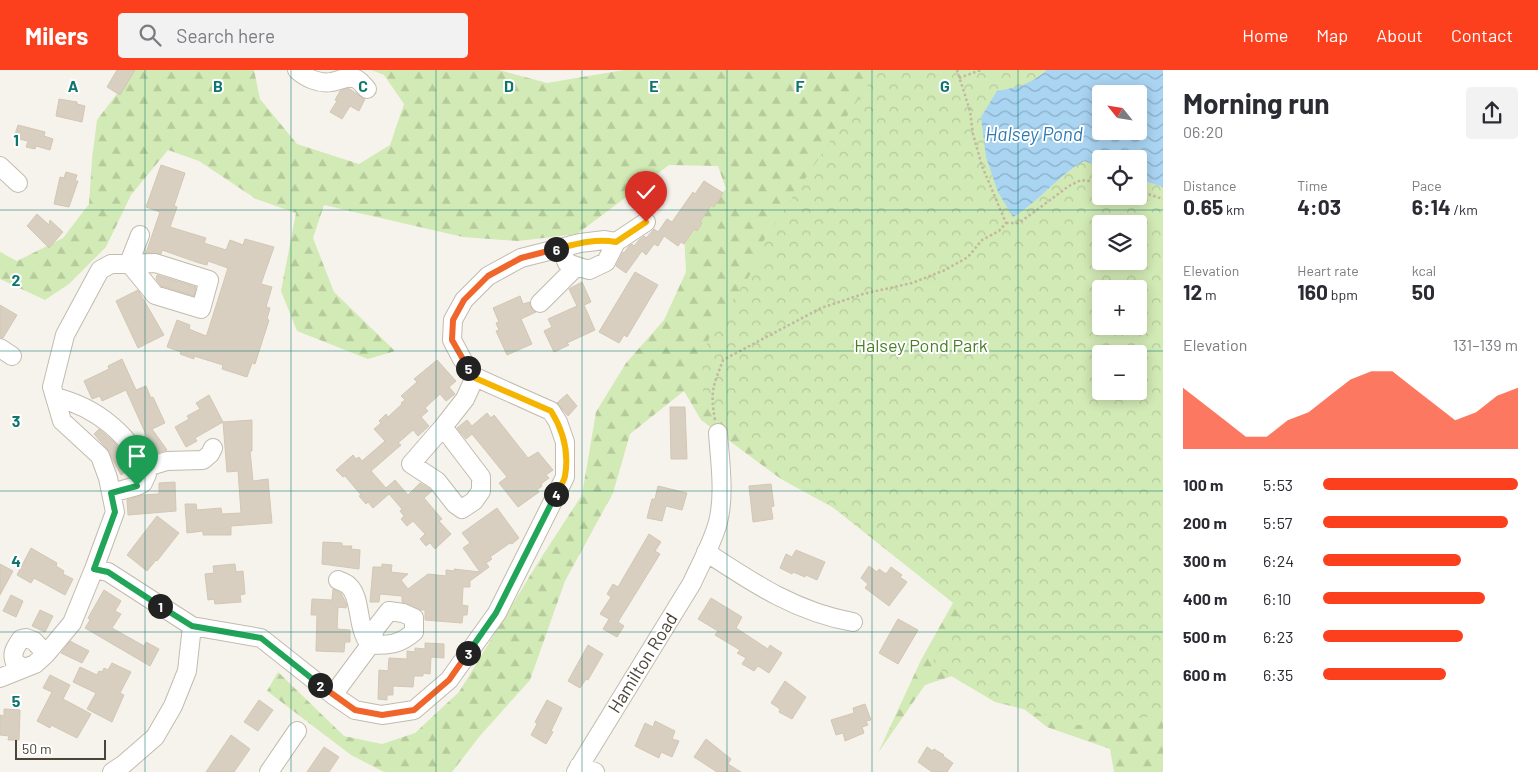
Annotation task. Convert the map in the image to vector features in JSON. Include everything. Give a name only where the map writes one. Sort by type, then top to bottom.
[{"type":"street","points":[[297,70],[302,75],[317,81],[330,82],[352,78],[359,80],[367,89]]},
{"type":"street","points":[[0,166],[18,183]]},
{"type":"street","points":[[561,248],[567,263],[589,270],[606,262],[616,242],[646,222]]},
{"type":"street","points":[[0,678],[35,664],[72,623],[115,512],[108,478],[100,456],[62,421],[52,387],[65,335],[100,270],[112,264],[129,263],[140,235]]},
{"type":"street","points":[[94,569],[108,572],[192,626],[261,638],[332,695],[355,710],[382,715],[414,710],[449,680],[496,613],[565,477],[565,442],[558,422],[551,411],[475,378],[452,340],[453,320],[464,300],[488,276],[521,258],[580,243],[605,240],[616,242]]},
{"type":"street","points":[[540,303],[577,266]]},
{"type":"street","points":[[443,427],[481,478],[481,491],[474,501],[462,509],[455,504],[437,481],[411,464],[465,400],[475,378]]},
{"type":"street","points":[[55,397],[73,402],[99,415],[115,428],[142,461],[147,474],[143,483],[111,493]]},
{"type":"street","name":"Hamilton Road","points":[[583,770],[692,583],[718,523],[722,495],[718,433]]},
{"type":"street","points":[[144,468],[166,461],[203,460],[210,454],[212,448]]},
{"type":"street","points":[[706,552],[779,598],[833,619],[853,622]]},
{"type":"street","points":[[332,695],[370,645],[364,638],[353,590],[338,580]]},
{"type":"street","points":[[112,772],[124,764],[155,736],[173,706],[187,670],[192,626]]},
{"type":"street","points":[[25,668],[15,663],[12,657],[13,651],[21,639],[26,638],[34,641],[46,654]]},
{"type":"street","points":[[270,772],[297,731]]},
{"type":"path","points":[[957,70],[970,111],[982,166],[1006,223]]},
{"type":"path","points":[[959,78],[981,70]]},
{"type":"path","points":[[718,433],[712,404],[712,389],[723,360],[822,308],[863,294],[912,283],[945,270],[968,257],[982,240],[999,231],[1006,223],[1018,223],[1069,186],[1082,180],[1092,181]]},
{"type":"path","points":[[1147,194],[1163,199]]},
{"type":"green space","points":[[135,70],[254,70],[260,99],[297,144],[359,164],[390,145],[404,104],[384,75],[371,70],[499,70],[547,83],[624,70],[1047,70],[1092,175],[1092,205],[1147,205],[1147,193],[1163,187],[1163,772],[1114,772],[1110,749],[1047,727],[973,669],[925,685],[878,753],[921,660],[963,585],[905,547],[781,479],[701,420],[684,391],[630,434],[613,493],[565,581],[530,680],[479,737],[452,772],[384,772],[351,755],[267,691],[278,672],[344,736],[382,744],[415,733],[459,692],[539,561],[582,495],[596,412],[626,363],[664,320],[686,272],[684,231],[726,189],[718,166],[669,165],[577,234],[518,241],[463,237],[324,205],[313,238],[334,292],[395,351],[368,359],[297,331],[281,291],[296,213],[256,199],[199,161],[168,150],[131,195],[106,247],[69,284],[45,300],[0,279],[0,252],[17,261],[63,238],[89,204],[97,120]]},
{"type":"green space","name":"Halsey Pond Park","points":[[878,70],[1163,70],[1163,715],[1084,725],[1065,725],[1050,716],[995,702],[931,664],[962,610],[704,405],[702,359],[712,330],[763,256],[758,249]]},
{"type":"water","name":"Halsey Pond","points":[[1047,70],[1163,70],[1163,187],[1147,182],[1147,150],[1092,150],[1092,164],[1084,161],[1074,167],[1013,217],[998,192],[986,157],[981,117],[997,91],[1024,85]]},
{"type":"building","points":[[117,70],[135,70],[120,95],[107,87]]},
{"type":"building","points":[[348,88],[365,99],[359,111],[350,106],[342,119],[330,112],[337,101],[335,100],[340,91]]},
{"type":"building","points":[[59,99],[77,102],[77,104],[85,106],[82,122],[56,116]]},
{"type":"building","points":[[18,125],[45,132],[44,136],[53,139],[50,150],[36,146],[35,149],[26,147],[28,141],[14,138]]},
{"type":"building","points":[[161,165],[185,173],[174,206],[177,207],[170,227],[206,238],[204,243],[226,250],[230,240],[243,245],[245,239],[274,247],[261,284],[272,287],[266,307],[270,308],[267,319],[269,320],[255,364],[252,363],[247,377],[222,369],[223,365],[194,356],[194,359],[167,347],[177,320],[190,325],[189,329],[206,336],[228,268],[208,261],[207,265],[199,263],[162,250],[161,254],[146,253],[160,212],[146,207]]},
{"type":"building","points":[[66,172],[77,175],[75,181],[78,181],[69,207],[54,204],[60,177],[64,178]]},
{"type":"building","points":[[704,181],[723,193],[714,207],[711,205],[700,222],[702,223],[697,231],[694,229],[684,244],[681,242],[678,246],[664,236],[658,246],[654,244],[646,255],[642,251],[626,273],[616,266],[623,252],[629,246],[632,244],[634,246],[644,236],[646,238],[654,229],[658,232],[667,219],[672,222],[693,192],[695,194]]},
{"type":"building","points":[[37,214],[49,225],[50,220],[63,232],[49,248],[27,226]]},
{"type":"building","points":[[635,272],[658,285],[627,337],[624,335],[619,343],[599,332]]},
{"type":"building","points":[[157,275],[196,287],[194,296],[161,286],[156,279]]},
{"type":"building","points":[[582,282],[591,302],[584,305],[595,330],[567,343],[569,345],[554,352],[544,331],[552,327],[548,319],[577,306],[569,289]]},
{"type":"building","points":[[138,290],[164,335],[138,348],[116,301]]},
{"type":"building","points":[[520,296],[523,304],[530,302],[530,306],[536,312],[521,319],[532,344],[507,355],[496,331],[499,330],[496,323],[499,322],[493,308]]},
{"type":"building","points":[[0,305],[17,315],[3,338],[0,337]]},
{"type":"building","points":[[122,359],[136,390],[146,386],[151,398],[153,397],[165,423],[152,429],[167,450],[152,454],[144,442],[148,439],[126,390],[102,401],[100,396],[92,399],[84,381],[109,369],[108,366]]},
{"type":"building","points":[[437,360],[456,381],[449,387],[455,394],[446,401],[440,394],[425,408],[428,411],[421,417],[429,426],[418,436],[413,430],[398,443],[401,445],[371,471],[386,488],[395,480],[408,495],[420,483],[432,491],[424,498],[442,519],[439,521],[451,534],[435,549],[430,543],[426,546],[420,539],[425,534],[413,521],[407,526],[401,519],[404,516],[400,511],[402,509],[389,494],[373,508],[368,502],[366,504],[359,496],[361,495],[345,476],[343,477],[336,470],[353,455],[356,459],[359,457],[362,461],[385,441],[374,429],[381,423],[379,421],[386,414],[388,417],[402,404],[405,400],[401,396],[417,382],[414,379]]},
{"type":"building","points":[[567,394],[577,406],[568,416],[557,403]]},
{"type":"building","points":[[209,395],[223,422],[195,438],[197,441],[186,447],[175,427],[189,419],[187,416],[200,409],[196,403]]},
{"type":"building","points":[[670,407],[685,407],[687,459],[671,459]]},
{"type":"building","points":[[487,413],[491,418],[494,415],[528,458],[538,452],[553,470],[546,475],[549,478],[541,484],[542,486],[537,490],[539,492],[518,507],[499,483],[507,477],[472,434],[466,439],[457,428],[467,420],[472,426]]},
{"type":"building","points":[[252,420],[252,451],[250,451],[253,481],[268,479],[272,523],[231,526],[231,535],[203,535],[203,531],[187,533],[185,504],[196,504],[197,510],[221,508],[222,514],[241,513],[238,471],[227,472],[223,422]]},
{"type":"building","points":[[99,429],[114,442],[132,468],[121,475],[107,449],[94,434]]},
{"type":"building","points":[[175,482],[176,511],[128,515],[127,500],[143,495],[159,494],[159,483]]},
{"type":"building","points":[[771,484],[774,506],[771,507],[773,519],[753,522],[749,486]]},
{"type":"building","points":[[658,486],[687,493],[682,510],[666,506],[662,521],[647,518]]},
{"type":"building","points":[[497,508],[519,538],[490,557],[492,559],[486,563],[489,567],[470,581],[470,587],[463,587],[462,605],[468,606],[467,615],[463,615],[462,623],[425,620],[425,610],[420,610],[402,602],[402,596],[380,594],[379,602],[370,602],[373,567],[382,567],[382,564],[392,565],[391,572],[408,574],[401,580],[408,589],[428,574],[446,576],[446,570],[456,571],[454,569],[480,572],[463,548],[470,543],[462,533]]},
{"type":"building","points":[[157,516],[179,533],[147,571],[127,555]]},
{"type":"building","points":[[649,534],[661,542],[655,551],[660,554],[618,622],[624,626],[617,637],[603,629],[609,619],[600,614],[611,597],[607,594],[613,584],[618,587]]},
{"type":"building","points":[[323,542],[342,543],[342,546],[352,546],[351,549],[360,550],[359,569],[322,564]]},
{"type":"building","points":[[31,548],[57,563],[56,566],[64,571],[63,574],[73,579],[65,595],[34,578],[31,583],[17,575]]},
{"type":"building","points":[[796,550],[825,562],[817,580],[806,575],[805,577],[793,572],[792,574],[780,568],[786,554],[792,557]]},
{"type":"building","points":[[0,564],[13,571],[0,595]]},
{"type":"building","points":[[235,564],[236,572],[243,571],[245,594],[240,595],[241,602],[215,604],[214,599],[208,600],[205,574],[214,573],[213,566]]},
{"type":"building","points":[[869,566],[877,572],[879,569],[886,574],[891,567],[902,575],[900,577],[907,582],[889,606],[865,588],[868,584],[861,578]]},
{"type":"building","points":[[333,589],[341,593],[347,605],[346,608],[338,607],[337,629],[350,630],[350,642],[345,642],[344,652],[316,651],[317,615],[311,615],[312,599],[332,600]]},
{"type":"building","points":[[104,590],[121,601],[115,611],[121,614],[112,628],[144,646],[146,642],[159,649],[150,666],[85,628],[90,620],[88,618]]},
{"type":"building","points":[[11,595],[23,601],[16,617],[3,611]]},
{"type":"building","points":[[711,598],[742,617],[736,628],[768,649],[770,645],[782,653],[769,673],[758,666],[754,671],[742,664],[746,658],[737,653],[740,650],[715,635],[718,631],[698,619]]},
{"type":"building","points":[[40,610],[53,616],[45,632],[32,626]]},
{"type":"building","points":[[898,619],[918,630],[898,664],[879,653]]},
{"type":"building","points":[[70,641],[89,651],[82,663],[61,653]]},
{"type":"building","points":[[425,643],[444,644],[444,658],[431,657],[430,674],[423,673],[423,676],[414,676],[413,687],[393,686],[393,695],[387,695],[387,700],[378,699],[379,670],[388,671],[389,658],[407,659],[407,651],[415,652],[415,648],[425,649]]},
{"type":"building","points":[[588,645],[603,654],[588,680],[586,679],[580,688],[568,681]]},
{"type":"building","points":[[112,663],[131,672],[120,693],[124,695],[112,722],[87,709],[96,693],[73,682],[80,667],[97,675],[104,668],[108,670]]},
{"type":"building","points":[[50,675],[70,685],[63,699],[91,714],[77,738],[51,725],[50,728],[37,721],[52,692],[43,688]]},
{"type":"building","points":[[785,681],[806,697],[792,719],[779,712],[780,709],[771,703]]},
{"type":"building","points":[[259,700],[273,710],[258,731],[244,722]]},
{"type":"building","points":[[547,700],[562,708],[551,731],[553,732],[546,744],[531,735],[537,724],[535,722]]},
{"type":"building","points":[[865,704],[871,720],[866,721],[868,725],[862,727],[864,733],[845,741],[843,733],[836,735],[831,720],[854,713],[853,708]]},
{"type":"building","points":[[4,709],[20,710],[19,740],[8,740],[9,736],[0,735],[0,715],[4,716]]},
{"type":"building","points":[[655,721],[675,731],[672,739],[679,741],[672,757],[661,752],[659,758],[635,746],[645,723],[653,727]]},
{"type":"building","points":[[231,735],[250,749],[234,772],[206,772]]},
{"type":"building","points":[[706,739],[731,759],[728,764],[741,772],[717,772],[694,757]]},
{"type":"building","points":[[324,747],[339,757],[329,772],[307,772]]},
{"type":"building","points":[[927,747],[944,755],[953,763],[947,772],[932,772],[918,762]]},
{"type":"route","points":[[137,486],[111,493],[115,512],[94,569],[108,572],[192,626],[261,638],[332,695],[355,710],[382,715],[414,710],[449,680],[496,613],[565,477],[565,442],[558,422],[551,411],[475,378],[452,340],[453,320],[464,300],[488,276],[521,258],[580,243],[605,240],[616,242],[646,222]]}]
